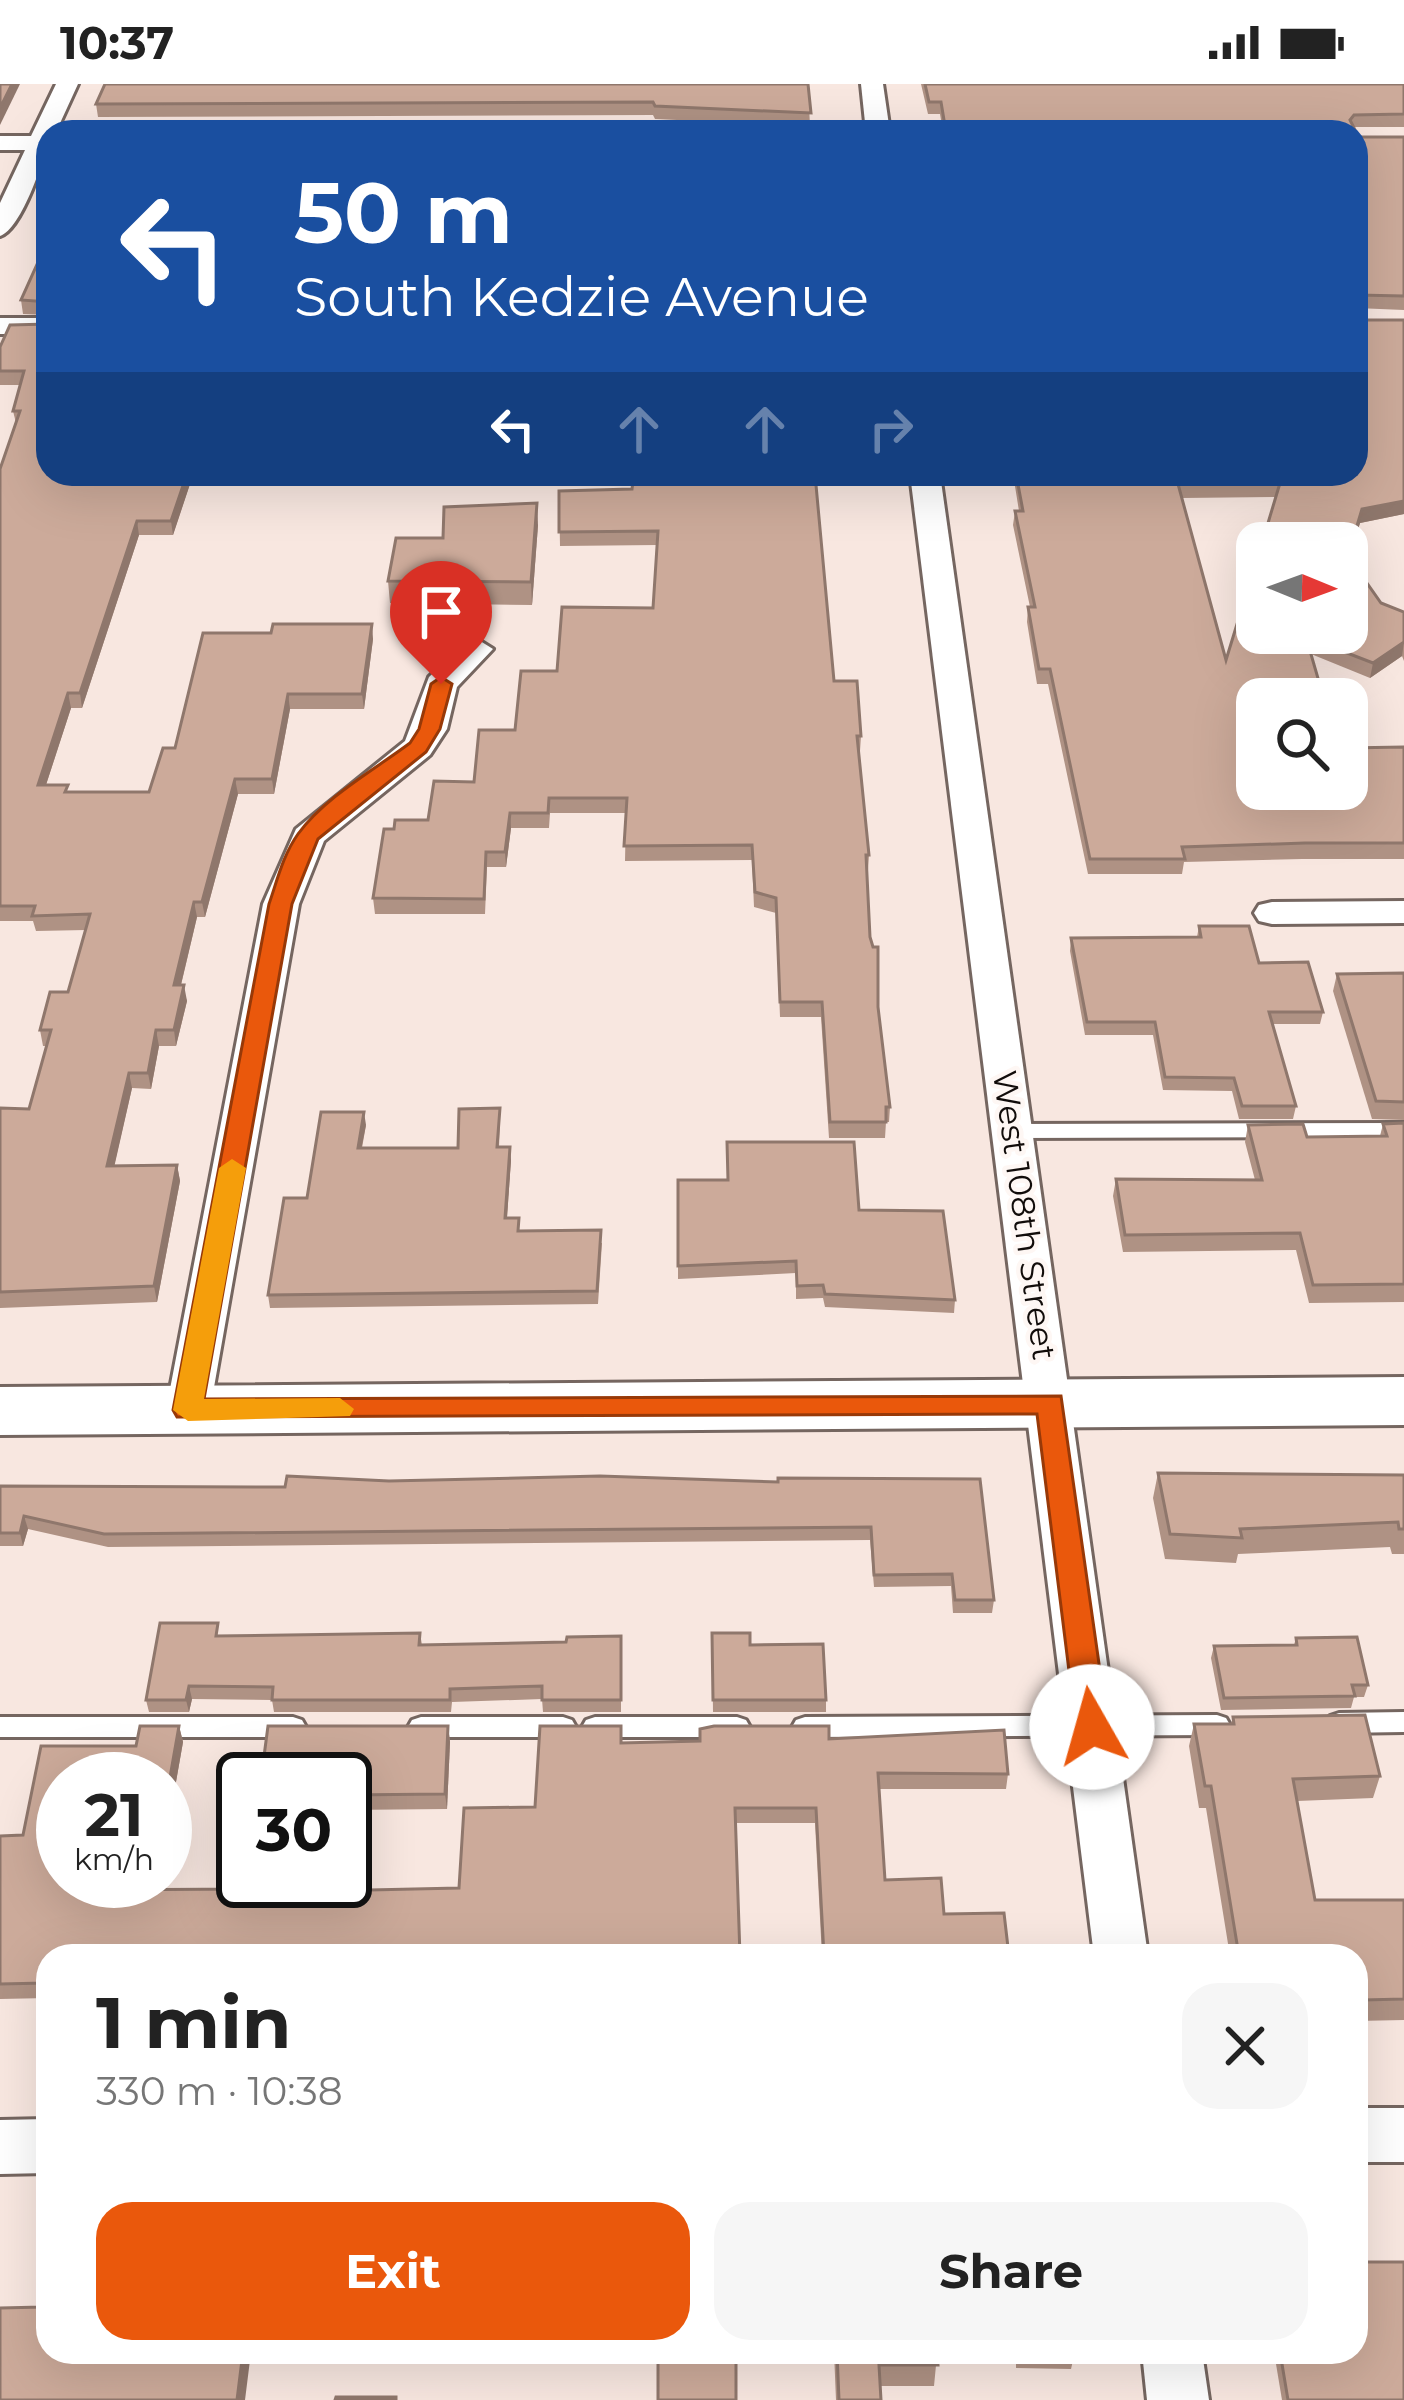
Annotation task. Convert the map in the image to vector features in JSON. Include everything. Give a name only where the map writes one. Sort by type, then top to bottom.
[{"type":"main road","points":[[0,1411],[1404,1401]]},
{"type":"street","points":[[53,120],[67,84]]},
{"type":"street","points":[[872,84],[876,120]]},
{"type":"street","points":[[0,143],[36,143]]},
{"type":"street","points":[[0,229],[36,159]]},
{"type":"street","points":[[0,326],[36,326]]},
{"type":"street","name":"West 108th Street","points":[[927,486],[1119,1944]]},
{"type":"street","points":[[188,1410],[280,904],[295,862],[308,836],[326,817],[418,748],[430,729],[441,684],[477,649]]},
{"type":"street","points":[[1272,913],[1404,912]]},
{"type":"street","points":[[1368,2135],[1404,2135]]},
{"type":"street","points":[[0,2146],[36,2146]]},
{"type":"street","points":[[1174,2364],[1178,2400]]},
{"type":"lane","points":[[1015,1131],[1404,1130]]},
{"type":"lane","points":[[1309,1724],[1404,1722]]},
{"type":"lane","points":[[405,1727],[1238,1725]]},
{"type":"lane","points":[[0,1727],[310,1727]]},
{"type":"building","points":[[0,84],[12,84],[0,108]]},
{"type":"building","points":[[105,84],[808,84],[811,113],[655,106],[653,102],[96,104]]},
{"type":"building","points":[[925,84],[1404,84],[1404,114],[1354,115],[1350,120],[944,120],[941,102],[929,102]]},
{"type":"building","points":[[1368,137],[1404,137],[1404,296],[1368,295]]},
{"type":"building","points":[[36,267],[36,301],[21,300]]},
{"type":"building","points":[[1368,320],[1404,320],[1404,501],[1362,509],[1358,522],[1268,522],[1279,486],[1368,486]]},
{"type":"building","points":[[36,324],[36,486],[183,486],[171,521],[137,521],[80,693],[68,693],[38,785],[68,785],[65,792],[149,792],[163,748],[175,748],[203,633],[271,633],[273,624],[372,624],[362,694],[288,694],[272,779],[235,779],[202,902],[194,902],[174,985],[184,985],[174,1030],[156,1030],[148,1073],[129,1073],[107,1166],[177,1165],[154,1286],[0,1292],[0,1108],[29,1109],[51,1030],[40,1030],[50,992],[68,992],[90,914],[32,916],[35,906],[0,906],[0,469],[20,411],[13,411],[24,371],[0,371],[0,347],[10,325]]},
{"type":"building","points":[[816,486],[834,681],[857,681],[870,937],[873,947],[878,947],[878,1007],[890,1107],[886,1107],[886,1122],[830,1122],[822,1002],[780,1002],[776,898],[755,892],[752,845],[624,846],[627,798],[549,798],[548,813],[510,813],[505,852],[486,852],[484,899],[373,898],[384,829],[394,829],[395,820],[428,820],[434,781],[474,782],[479,730],[515,730],[521,671],[557,671],[562,607],[653,608],[658,531],[559,532],[559,491]]},
{"type":"building","points":[[1018,486],[1179,486],[1226,660],[1236,627],[1236,654],[1311,654],[1318,678],[1236,678],[1236,810],[1368,810],[1368,748],[1404,747],[1404,843],[1182,847],[1185,859],[1090,859],[1050,669],[1039,669],[1028,607],[1035,607],[1015,511],[1023,511]]},
{"type":"building","points":[[537,503],[531,582],[388,581],[396,538],[443,538],[444,507]]},
{"type":"building","points":[[1368,584],[1381,603],[1404,612],[1404,642],[1373,663],[1350,654],[1368,654]]},
{"type":"building","points":[[1199,926],[1249,926],[1259,963],[1308,962],[1323,1012],[1269,1012],[1296,1106],[1242,1106],[1234,1078],[1165,1077],[1155,1022],[1087,1022],[1071,938],[1201,937]]},
{"type":"building","points":[[1404,973],[1404,1102],[1376,1101],[1337,974]]},
{"type":"building","points":[[500,1108],[497,1147],[510,1147],[505,1218],[519,1218],[518,1231],[601,1230],[597,1291],[268,1295],[284,1198],[307,1198],[321,1112],[364,1112],[358,1148],[458,1148],[459,1109]]},
{"type":"building","points":[[1404,1123],[1404,1284],[1313,1285],[1300,1233],[1125,1235],[1116,1179],[1262,1180],[1248,1125],[1303,1124],[1307,1137],[1387,1136],[1383,1124]]},
{"type":"building","points":[[727,1142],[854,1142],[859,1210],[943,1211],[955,1300],[825,1294],[823,1285],[797,1286],[796,1261],[678,1266],[678,1180],[728,1180]]},
{"type":"building","points":[[1158,1473],[1404,1475],[1404,1529],[1399,1529],[1398,1522],[1240,1529],[1242,1538],[1170,1534]]},
{"type":"building","points":[[287,1476],[389,1481],[600,1476],[778,1482],[778,1478],[980,1479],[994,1600],[955,1600],[952,1574],[874,1575],[871,1527],[104,1534],[24,1516],[20,1533],[0,1533],[0,1486],[285,1487]]},
{"type":"building","points":[[160,1623],[218,1623],[216,1636],[420,1633],[419,1645],[621,1636],[621,1700],[542,1700],[542,1686],[450,1689],[450,1700],[272,1700],[273,1687],[189,1686],[186,1700],[146,1700]]},
{"type":"building","points":[[712,1633],[750,1633],[750,1645],[823,1644],[826,1700],[713,1700]]},
{"type":"building","points":[[1357,1637],[1368,1685],[1352,1685],[1355,1696],[1224,1698],[1214,1646],[1297,1645],[1296,1638]]},
{"type":"building","points":[[1365,1715],[1380,1776],[1293,1779],[1315,1900],[1404,1900],[1404,1999],[1368,2000],[1368,1944],[1237,1944],[1211,1786],[1205,1786],[1194,1724],[1234,1724],[1233,1717]]},
{"type":"building","points":[[140,1726],[179,1726],[174,1752],[40,1752],[41,1746],[136,1746]]},
{"type":"building","points":[[268,1726],[448,1726],[445,1794],[372,1795],[372,1752],[265,1752]]},
{"type":"building","points":[[540,1726],[621,1726],[621,1743],[700,1741],[700,1729],[714,1726],[829,1726],[829,1739],[1004,1730],[1008,1774],[878,1773],[885,1880],[941,1878],[944,1914],[1004,1913],[1008,1944],[823,1944],[816,1808],[735,1808],[740,1944],[36,1944],[36,1983],[0,1984],[0,1836],[23,1835],[36,1771],[36,1908],[192,1908],[192,1889],[216,1889],[216,1908],[372,1908],[372,1890],[459,1888],[464,1808],[535,1807]]},
{"type":"building","points":[[1368,2262],[1404,2262],[1404,2400],[1288,2400],[1282,2364],[1368,2364]]},
{"type":"building","points":[[36,2307],[36,2364],[242,2364],[237,2400],[0,2400],[0,2308]]},
{"type":"building","points":[[658,2364],[736,2364],[736,2400],[658,2400]]},
{"type":"building","points":[[838,2364],[938,2364],[879,2365],[881,2400],[839,2400]]},
{"type":"building","points":[[396,2397],[396,2400],[335,2400]]},
{"type":"slow traffic","points":[[232,1168],[188,1410],[340,1409]]},
{"type":"route","points":[[441,684],[430,729],[418,748],[308,836],[280,904],[188,1410],[1050,1403],[1092,1727]]}]
